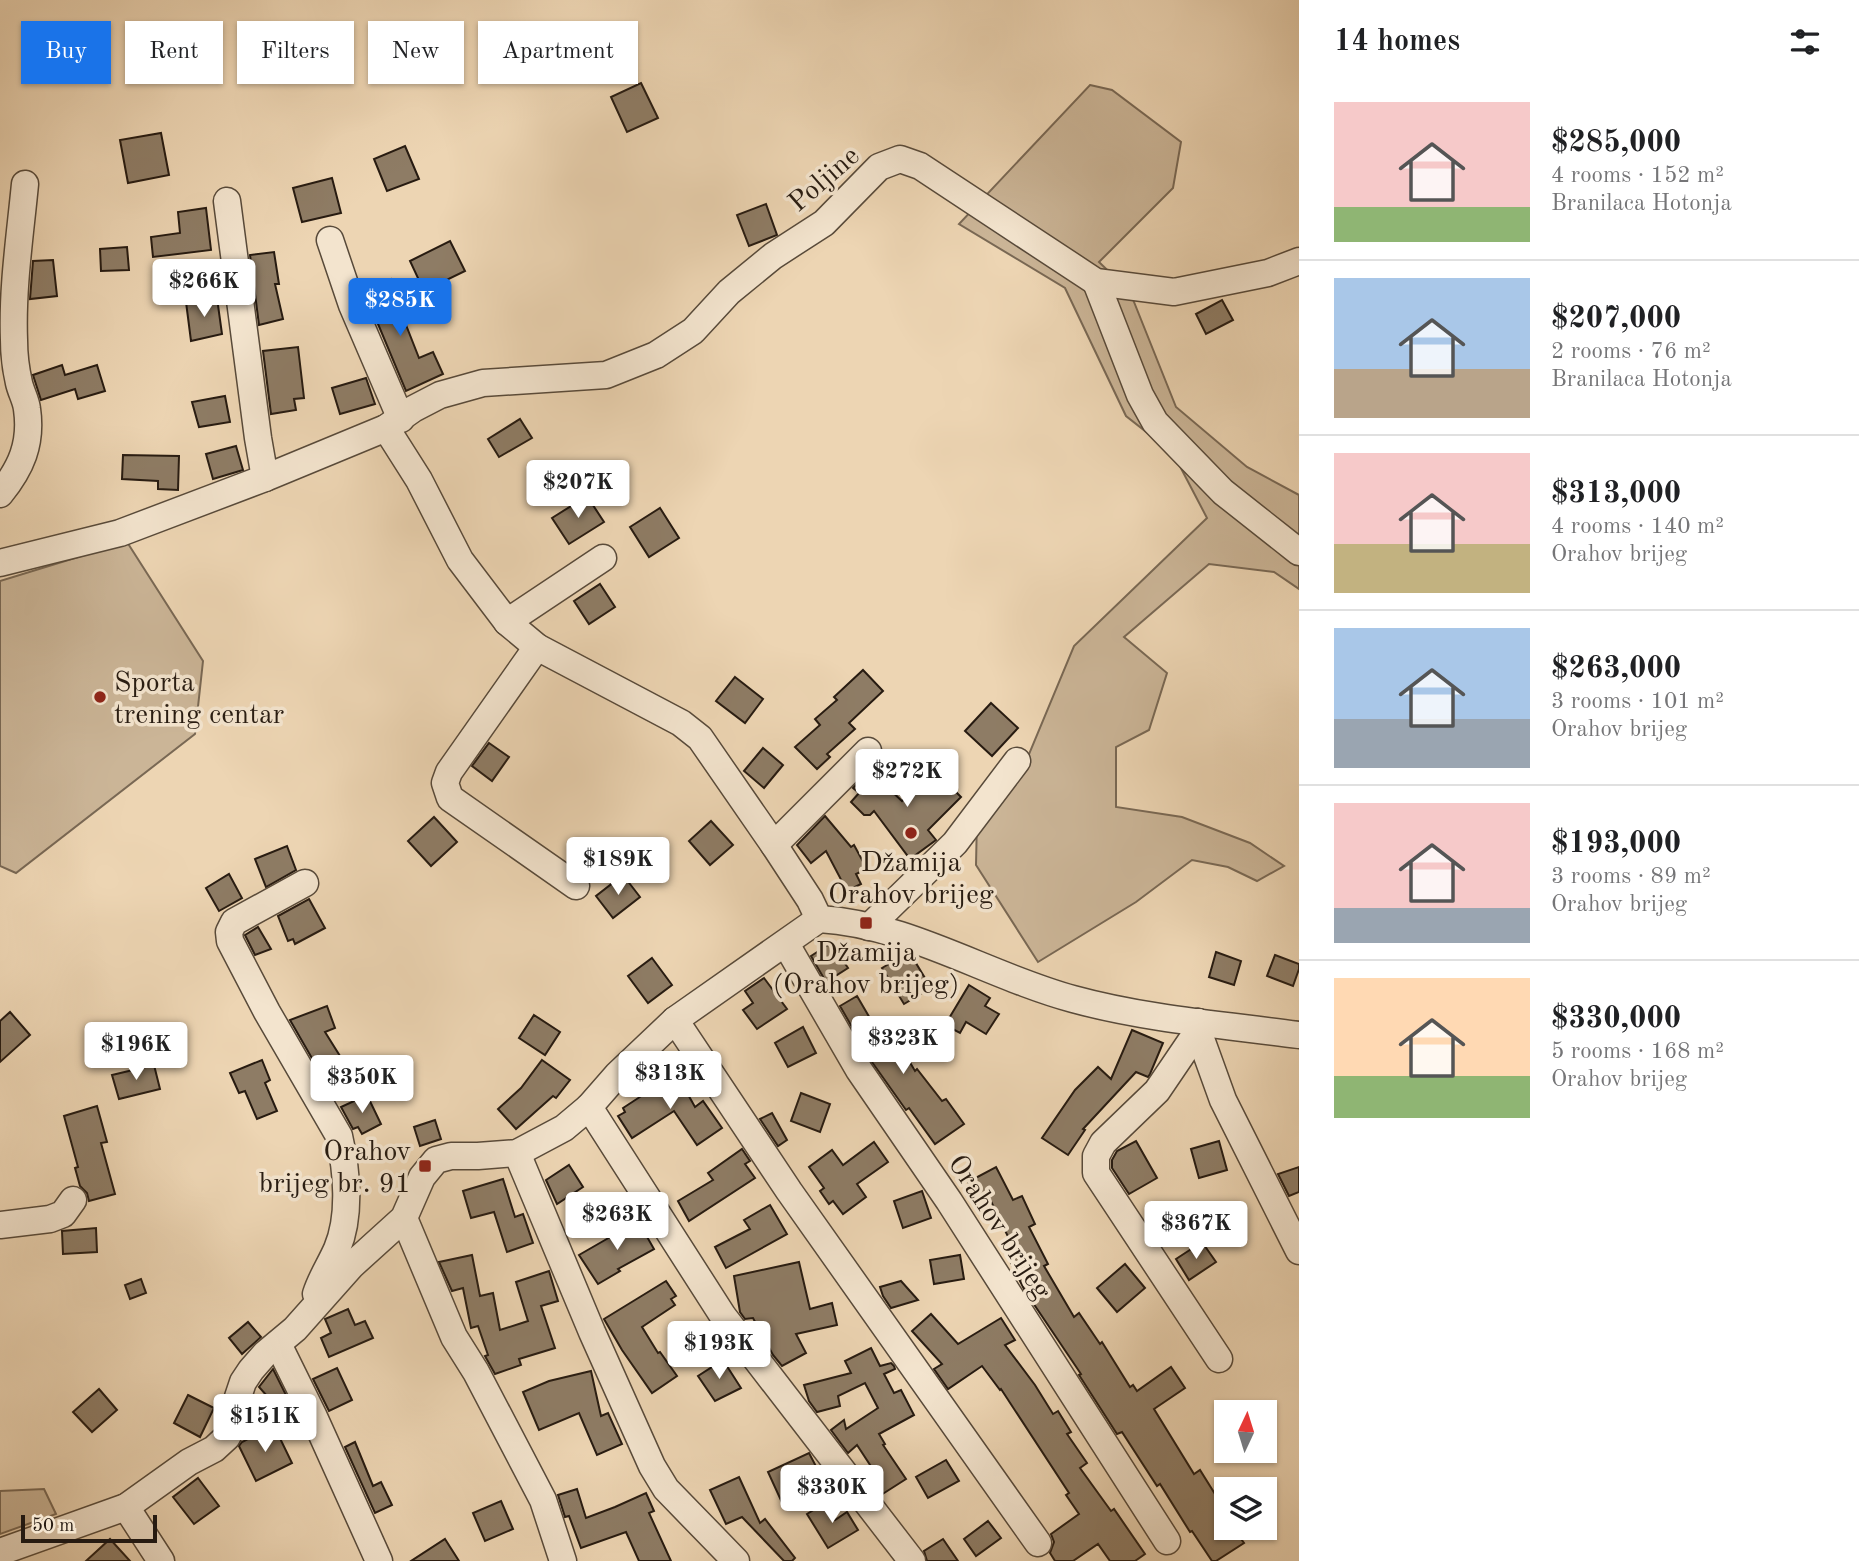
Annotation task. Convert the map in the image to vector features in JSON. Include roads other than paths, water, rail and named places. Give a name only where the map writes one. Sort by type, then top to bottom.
[{"type":"street","name":"Poljine","points":[[393,424],[413,409],[440,395],[483,383],[606,374],[656,355],[693,331],[729,292],[774,256],[824,223],[879,167],[900,159],[920,166],[1096,282],[1174,292],[1268,274],[1299,261]]},
{"type":"street","points":[[0,494],[23,460],[27,435],[27,409],[19,382],[7,282],[25,184]]},
{"type":"street","points":[[227,201],[265,478]]},
{"type":"street","points":[[330,240],[393,424],[460,560],[507,622],[537,647],[681,723],[701,738],[810,900],[819,919]]},
{"type":"street","points":[[1096,282],[1140,395],[1155,422],[1223,492],[1299,552]]},
{"type":"street","points":[[0,563],[120,533],[265,478],[393,424]]},
{"type":"street","points":[[507,622],[603,558]]},
{"type":"street","points":[[537,647],[449,772],[445,783],[450,798],[576,886]]},
{"type":"street","points":[[774,845],[868,751]]},
{"type":"street","points":[[869,927],[955,843],[1017,761]]},
{"type":"street","points":[[305,883],[234,922],[229,932],[230,941],[267,1012],[339,1136],[344,1158],[345,1215],[338,1247],[319,1282],[310,1312]]},
{"type":"street","points":[[0,1552],[126,1507],[170,1474],[214,1449],[227,1437],[233,1425],[243,1382],[265,1354],[310,1312],[351,1266],[404,1218],[422,1177],[436,1160],[451,1156],[517,1153],[564,1128],[589,1107],[617,1075],[675,1020],[819,919],[844,920],[920,942],[1072,999],[1122,1010],[1299,1035]]},
{"type":"street","name":"Orahov brijeg","points":[[786,944],[859,1070],[949,1201],[1167,1541]]},
{"type":"street","points":[[675,1020],[789,1191],[1038,1543]]},
{"type":"street","points":[[1198,1022],[1201,1039],[1223,1100],[1299,1251]]},
{"type":"street","points":[[1198,1022],[1194,1038],[1157,1091],[1103,1143],[1096,1157],[1096,1173],[1219,1359]]},
{"type":"street","points":[[589,1107],[723,1316],[912,1561]]},
{"type":"street","points":[[517,1153],[652,1466],[666,1489],[736,1561]]},
{"type":"street","points":[[0,1225],[50,1219],[62,1214],[73,1200]]},
{"type":"street","points":[[404,1218],[454,1337],[476,1372],[543,1500],[563,1561]]},
{"type":"street","points":[[278,1344],[314,1416],[379,1561]]},
{"type":"street","points":[[126,1507],[161,1561]]},
{"type":"place","name":"Sporta trening centar","points":[[100,697]]},
{"type":"place","name":"Džamija Orahov brijeg","points":[[911,833]]},
{"type":"place","name":"Džamija (Orahov brijeg)","points":[[866,923]]},
{"type":"place","name":"Orahov brijeg br. 91","points":[[425,1166]]}]
